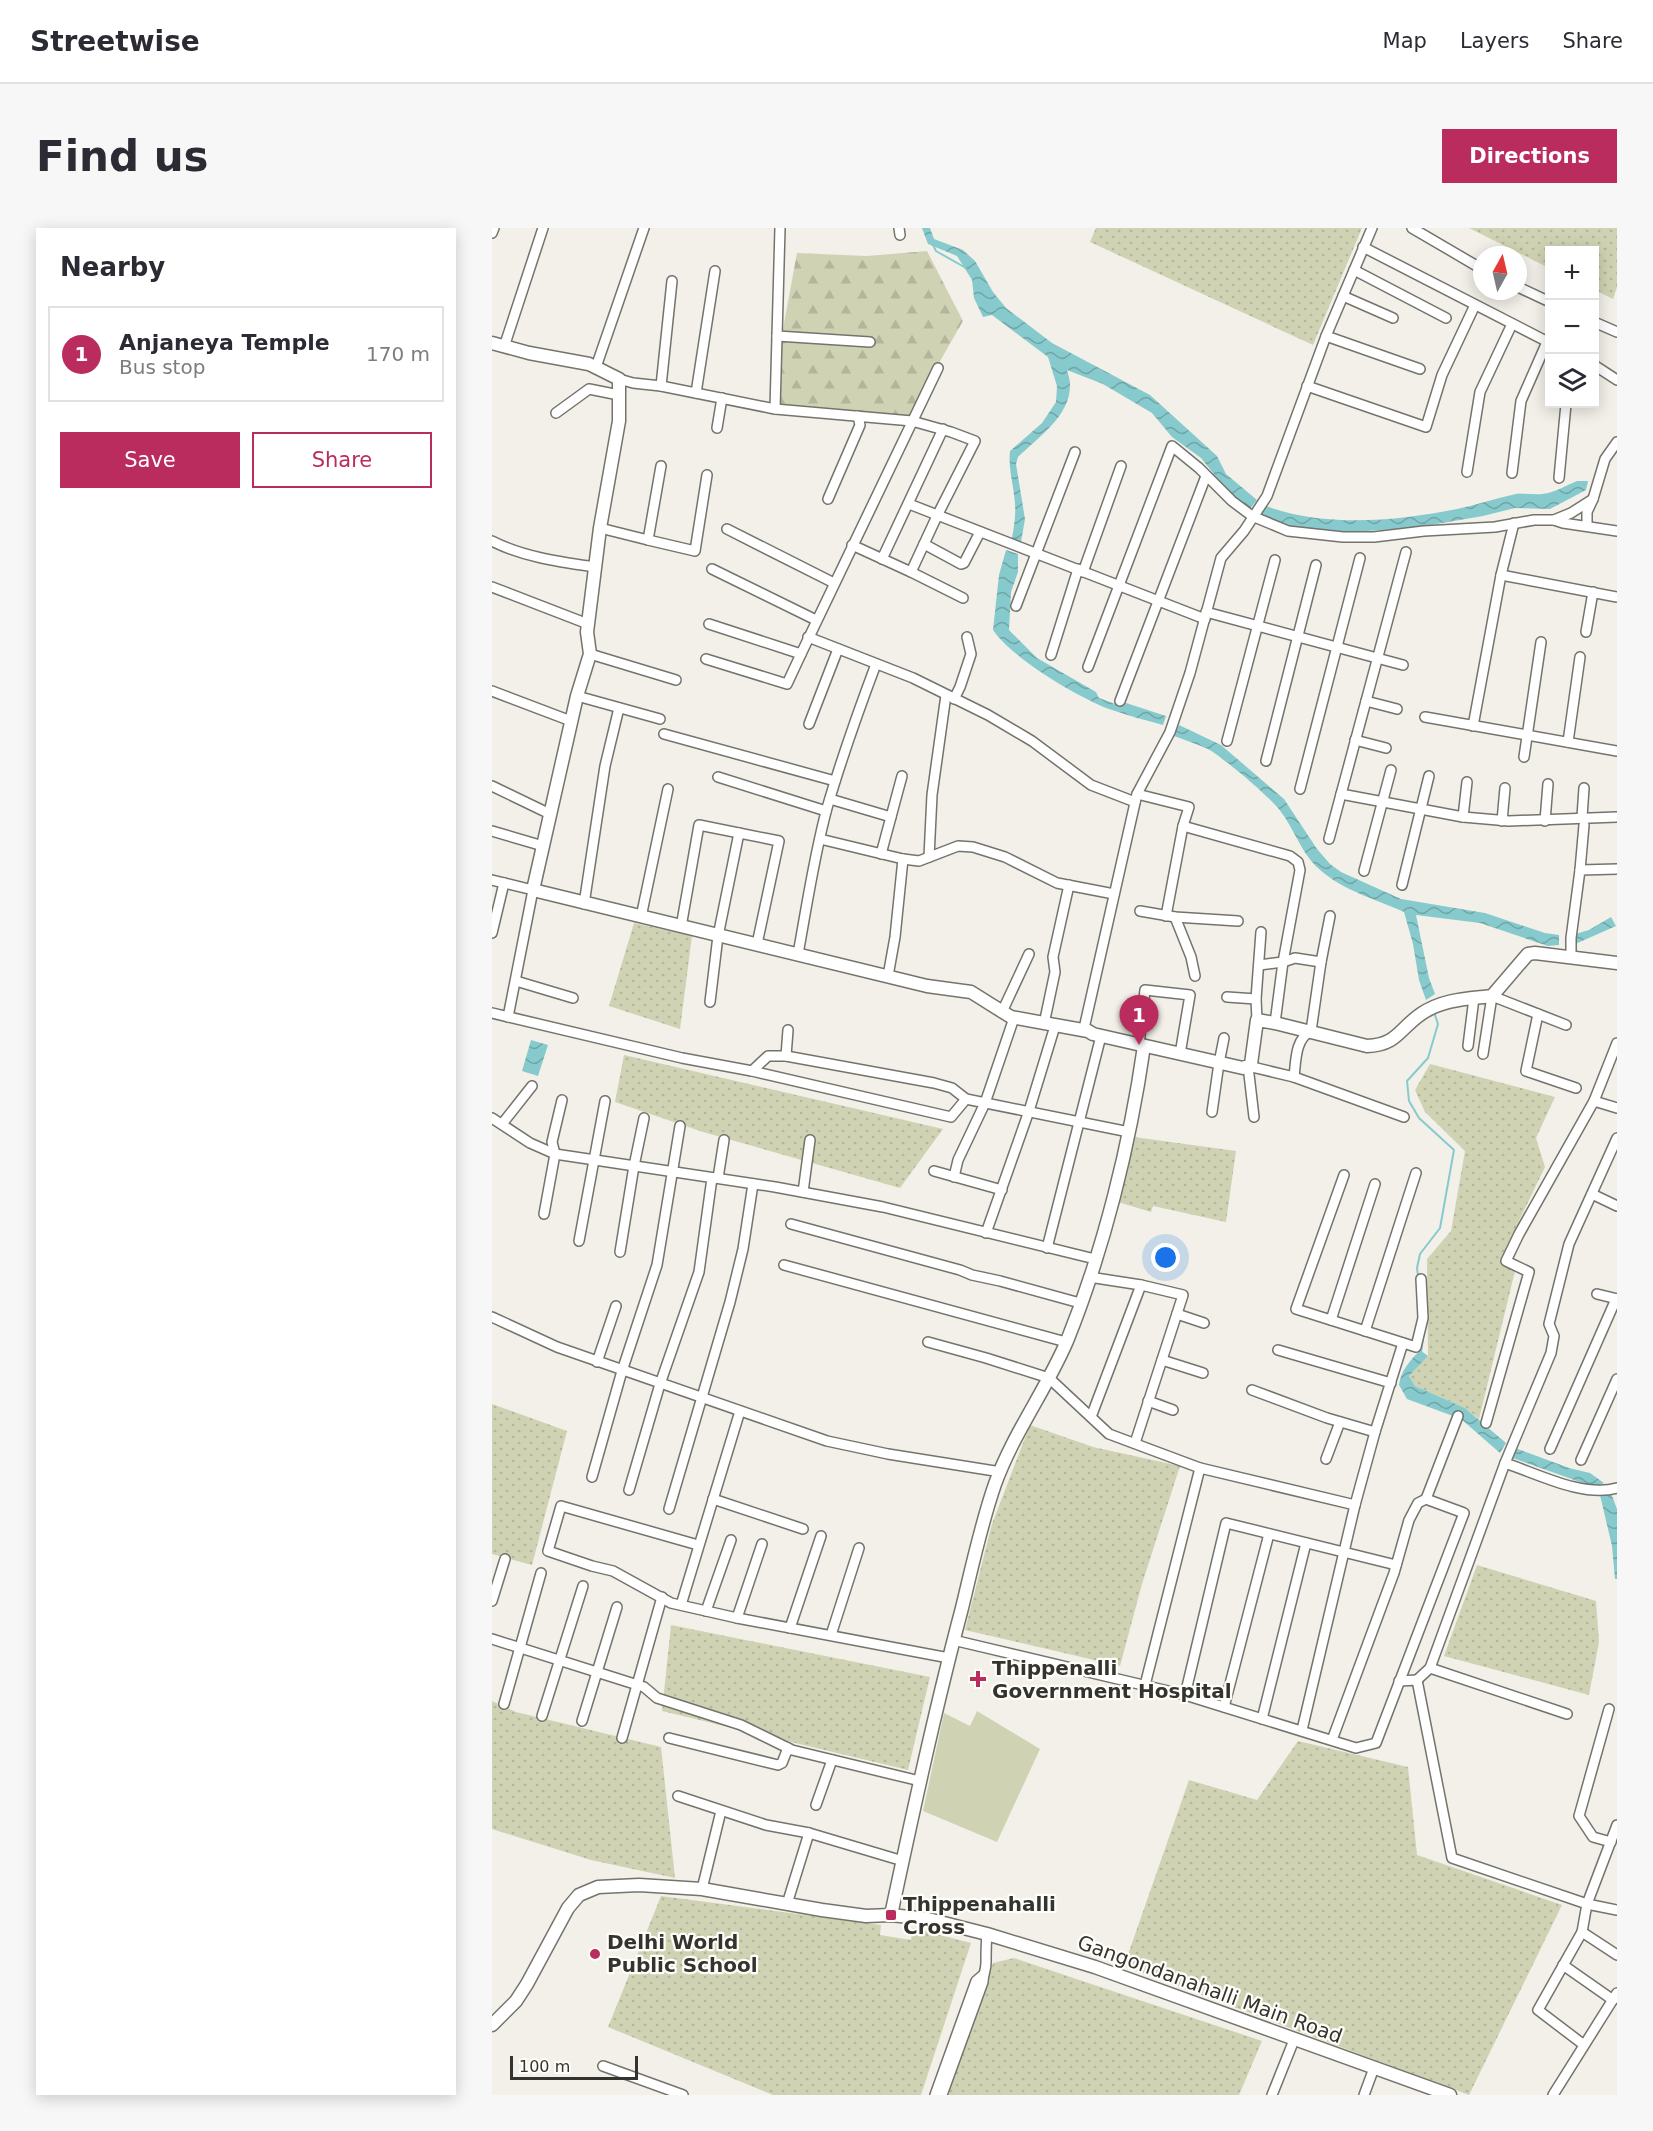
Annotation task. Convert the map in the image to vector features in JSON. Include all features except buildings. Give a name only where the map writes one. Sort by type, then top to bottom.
[{"type":"street","points":[[492,234],[494,228]]},
{"type":"street","points":[[543,228],[498,345],[589,364],[619,379],[633,383],[661,386],[775,409],[912,421],[975,441],[911,572]]},
{"type":"street","points":[[596,368],[644,228]]},
{"type":"street","points":[[775,409],[780,228]]},
{"type":"street","points":[[1088,1031],[1085,1029],[1085,1024],[1136,798],[1171,728],[1190,673],[1221,558],[1244,531],[1262,502],[1342,296],[1372,228]]},
{"type":"street","points":[[1412,228],[1473,264]]},
{"type":"street","points":[[1363,247],[1545,341]]},
{"type":"street","points":[[1354,270],[1446,318]]},
{"type":"street","points":[[696,393],[715,271]]},
{"type":"street","points":[[661,386],[672,281]]},
{"type":"street","points":[[1527,291],[1546,300]]},
{"type":"street","points":[[1342,296],[1393,318]]},
{"type":"street","points":[[1307,386],[1426,427],[1442,375],[1475,305]]},
{"type":"street","points":[[1467,472],[1480,392],[1512,324]]},
{"type":"street","points":[[1599,324],[1617,332]]},
{"type":"street","points":[[777,336],[870,342]]},
{"type":"street","points":[[1326,336],[1420,369]]},
{"type":"street","points":[[1512,473],[1521,402],[1545,350]]},
{"type":"street","points":[[706,659],[788,684],[816,620],[938,368]]},
{"type":"street","points":[[1599,368],[1617,380]]},
{"type":"street","points":[[508,1017],[533,890],[571,721],[590,654],[587,633],[600,528],[619,422],[619,379]]},
{"type":"street","points":[[556,412],[589,389],[619,395]]},
{"type":"street","points":[[717,428],[722,398]]},
{"type":"street","points":[[1558,478],[1566,408]]},
{"type":"street","points":[[828,499],[860,425],[858,416]]},
{"type":"street","points":[[882,559],[943,429]]},
{"type":"street","points":[[1587,526],[1587,512],[1605,459],[1617,441]]},
{"type":"street","points":[[1088,667],[1172,446],[1232,501],[1252,516],[1288,531],[1343,537],[1374,537],[1424,531],[1495,527],[1554,520],[1571,513],[1593,499]]},
{"type":"street","points":[[1016,606],[1075,452]]},
{"type":"street","points":[[648,540],[661,466]]},
{"type":"street","points":[[1051,655],[1121,466]]},
{"type":"street","points":[[600,528],[695,551],[707,475]]},
{"type":"street","points":[[1120,701],[1206,476]]},
{"type":"street","points":[[909,504],[1157,600],[1206,615],[1258,626],[1403,665]]},
{"type":"street","points":[[1554,520],[1617,531]]},
{"type":"street","points":[[1473,726],[1501,575],[1514,523]]},
{"type":"street","points":[[727,529],[834,583]]},
{"type":"street","points":[[924,544],[961,564],[964,563],[980,532]]},
{"type":"street","points":[[492,541],[553,560],[595,567]]},
{"type":"street","points":[[852,545],[963,598]]},
{"type":"street","points":[[1329,839],[1406,552]]},
{"type":"street","points":[[1300,789],[1360,558]]},
{"type":"street","points":[[1227,741],[1275,560]]},
{"type":"street","points":[[1266,761],[1316,565]]},
{"type":"street","points":[[712,569],[816,620]]},
{"type":"street","points":[[1501,575],[1617,597]]},
{"type":"street","points":[[492,587],[588,624]]},
{"type":"street","points":[[1586,632],[1593,592]]},
{"type":"street","points":[[709,624],[801,654]]},
{"type":"street","points":[[808,637],[912,678],[987,715],[1032,741],[1091,785],[1136,798],[1189,807],[1183,826],[1171,916],[1191,957],[1195,976]]},
{"type":"street","points":[[928,857],[932,795],[950,697],[960,687],[971,654],[967,637]]},
{"type":"street","points":[[1524,756],[1541,642]]},
{"type":"street","points":[[809,724],[838,649]]},
{"type":"street","points":[[590,654],[676,680]]},
{"type":"street","points":[[1568,742],[1580,657]]},
{"type":"street","points":[[798,954],[826,811],[876,664]]},
{"type":"street","points":[[492,691],[571,721]]},
{"type":"street","points":[[577,696],[660,719]]},
{"type":"street","points":[[1366,701],[1397,709]]},
{"type":"street","points":[[584,904],[605,766],[619,708]]},
{"type":"street","points":[[1425,717],[1617,751]]},
{"type":"street","points":[[664,734],[835,781]]},
{"type":"street","points":[[1355,740],[1386,748]]},
{"type":"street","points":[[1364,871],[1391,770]]},
{"type":"street","points":[[881,854],[902,776]]},
{"type":"street","points":[[1402,885],[1430,776]]},
{"type":"street","points":[[718,777],[826,811]]},
{"type":"street","points":[[1463,818],[1467,782]]},
{"type":"street","points":[[1545,821],[1548,784]]},
{"type":"street","points":[[492,786],[550,814]]},
{"type":"street","points":[[1502,821],[1505,788]]},
{"type":"street","points":[[1571,948],[1580,870],[1584,788]]},
{"type":"street","points":[[641,917],[668,789]]},
{"type":"street","points":[[1341,794],[1463,818],[1502,821],[1583,821],[1617,817]]},
{"type":"street","points":[[830,799],[891,817]]},
{"type":"street","points":[[681,927],[699,825],[779,841],[758,944]]},
{"type":"street","points":[[1183,826],[1290,856],[1298,862],[1300,870],[1283,962],[1275,1023]]},
{"type":"street","points":[[492,831],[543,846]]},
{"type":"street","points":[[710,1002],[718,936],[739,833]]},
{"type":"street","points":[[820,839],[919,861],[958,846],[973,847],[1005,857],[1057,883],[1114,894]]},
{"type":"street","points":[[888,976],[896,928],[903,859]]},
{"type":"street","points":[[1580,870],[1617,869]]},
{"type":"street","points":[[492,880],[927,986],[971,992],[1014,1018],[1088,1031],[1219,1063],[1243,1068],[1248,1066],[1294,1077],[1404,1117]]},
{"type":"street","points":[[492,933],[504,883]]},
{"type":"street","points":[[986,1233],[1029,1111],[1050,1025],[1055,972],[1053,957],[1069,885]]},
{"type":"street","points":[[1140,911],[1171,916],[1238,921]]},
{"type":"street","points":[[1311,1031],[1330,916]]},
{"type":"street","points":[[1254,1118],[1248,1066],[1252,1061],[1257,1020],[1256,999],[1261,932]]},
{"type":"street","points":[[1483,1054],[1492,996],[1528,954],[1571,948],[1616,961]]},
{"type":"street","points":[[1002,1012],[1029,954]]},
{"type":"street","points":[[1259,965],[1295,958],[1321,962]]},
{"type":"street","points":[[516,981],[573,998]]},
{"type":"street","points":[[891,1915],[953,1640],[982,1531],[1001,1472],[1066,1342],[1110,1210],[1137,1099],[1145,990],[1190,995],[1180,1054]]},
{"type":"street","points":[[1257,1020],[1367,1046],[1381,1046],[1398,1035],[1421,1014],[1449,1000],[1492,996],[1566,1025]]},
{"type":"street","points":[[1227,997],[1256,999]]},
{"type":"street","points":[[1468,1046],[1474,998]]},
{"type":"street","points":[[492,1014],[951,1117],[966,1099]]},
{"type":"street","points":[[1538,1014],[1526,1071],[1576,1088]]},
{"type":"street","points":[[954,1177],[966,1143],[985,1103],[1014,1018]]},
{"type":"street","points":[[786,1056],[788,1030]]},
{"type":"street","points":[[1294,1077],[1299,1045],[1304,1035],[1311,1031]]},
{"type":"street","points":[[1047,1248],[1101,1036]]},
{"type":"street","points":[[1212,1112],[1224,1038]]},
{"type":"street","points":[[1486,1423],[1528,1272],[1506,1261],[1594,1101],[1613,1063],[1617,1043]]},
{"type":"street","points":[[752,1071],[768,1056],[786,1056],[934,1083],[952,1088],[966,1099],[1129,1132]]},
{"type":"street","points":[[502,1124],[532,1086]]},
{"type":"street","points":[[544,1214],[555,1154],[552,1142],[562,1100]]},
{"type":"street","points":[[579,1241],[605,1101]]},
{"type":"street","points":[[1594,1101],[1617,1108]]},
{"type":"street","points":[[492,1118],[530,1143],[555,1154],[804,1192],[883,1207],[1095,1259]]},
{"type":"street","points":[[621,1252],[644,1118]]},
{"type":"street","points":[[592,1477],[621,1371],[657,1265],[680,1126]]},
{"type":"street","points":[[1399,1681],[1417,1680],[1430,1668],[1506,1463],[1551,1353],[1554,1336],[1550,1324],[1569,1244],[1617,1138]]},
{"type":"street","points":[[629,1490],[660,1384],[699,1272],[724,1140]]},
{"type":"street","points":[[804,1192],[810,1140]]},
{"type":"street","points":[[934,1171],[1002,1190]]},
{"type":"street","points":[[1365,1330],[1416,1173]]},
{"type":"street","points":[[1344,1175],[1296,1309],[1416,1347],[1423,1318],[1421,1280]]},
{"type":"street","points":[[669,1509],[735,1281],[743,1249],[753,1184]]},
{"type":"street","points":[[1330,1320],[1374,1184]]},
{"type":"street","points":[[1592,1194],[1617,1206]]},
{"type":"street","points":[[791,1224],[1080,1303]]},
{"type":"street","points":[[784,1265],[1066,1342]]},
{"type":"street","points":[[1089,1277],[1141,1284],[1183,1295],[1135,1443]]},
{"type":"street","points":[[1091,1417],[1141,1284]]},
{"type":"street","points":[[1550,1449],[1617,1299],[1597,1294]]},
{"type":"street","points":[[597,1362],[616,1306]]},
{"type":"street","points":[[1177,1314],[1204,1323]]},
{"type":"street","points":[[492,1317],[557,1347],[621,1371],[827,1441],[888,1454],[1001,1472]]},
{"type":"street","points":[[928,1342],[1048,1378],[1109,1434],[1200,1468],[1355,1505]]},
{"type":"street","points":[[1302,1730],[1355,1505],[1403,1343]]},
{"type":"street","points":[[1278,1350],[1391,1383]]},
{"type":"street","points":[[1162,1360],[1203,1373]]},
{"type":"street","points":[[1581,1460],[1617,1379]]},
{"type":"street","points":[[1252,1390],[1340,1422],[1375,1432]]},
{"type":"street","points":[[1148,1401],[1173,1410]]},
{"type":"street","points":[[681,1605],[740,1411]]},
{"type":"street","points":[[1332,1740],[1396,1565],[1409,1520],[1418,1503],[1426,1499],[1458,1416]]},
{"type":"street","points":[[1326,1458],[1340,1422]]},
{"type":"street","points":[[1506,1463],[1583,1490],[1601,1492],[1617,1488]]},
{"type":"street","points":[[1145,1685],[1200,1468]]},
{"type":"street","points":[[713,1499],[802,1529]]},
{"type":"street","points":[[953,1640],[1185,1695],[1356,1748],[1376,1743],[1464,1513],[1426,1499]]},
{"type":"street","points":[[698,1545],[561,1506],[548,1551],[614,1571],[671,1603],[737,1618],[949,1658]]},
{"type":"street","points":[[1185,1695],[1227,1523],[1396,1565]]},
{"type":"street","points":[[1224,1707],[1269,1534]]},
{"type":"street","points":[[790,1628],[820,1536]]},
{"type":"street","points":[[706,1611],[731,1540]]},
{"type":"street","points":[[1262,1719],[1306,1543]]},
{"type":"street","points":[[737,1618],[762,1544]]},
{"type":"street","points":[[831,1635],[859,1548]]},
{"type":"street","points":[[492,1601],[505,1559]]},
{"type":"street","points":[[504,1704],[541,1573]]},
{"type":"street","points":[[542,1716],[583,1586]]},
{"type":"street","points":[[622,1738],[662,1597]]},
{"type":"street","points":[[582,1721],[617,1607]]},
{"type":"street","points":[[492,1639],[644,1687],[657,1698],[741,1725],[788,1748],[920,1780]]},
{"type":"street","points":[[1430,1668],[1567,1714]]},
{"type":"street","points":[[1417,1680],[1452,1858],[1587,1904],[1617,1910]]},
{"type":"street","points":[[1609,1709],[1579,1816],[1593,1837],[1611,1842]]},
{"type":"street","points":[[669,1738],[778,1765],[783,1763],[788,1748]]},
{"type":"street","points":[[816,1805],[832,1760]]},
{"type":"street","points":[[678,1796],[766,1825],[809,1833],[903,1861]]},
{"type":"street","points":[[702,1889],[721,1811]]},
{"type":"street","points":[[1584,2045],[1538,2010],[1582,1932],[1587,1904],[1617,1825]]},
{"type":"street","points":[[787,1905],[809,1833]]},
{"type":"street","name":"Gangondanahalli Main Road","points":[[492,2025],[516,2001],[568,1908],[579,1895],[598,1887],[639,1885],[702,1889],[787,1905],[866,1916],[891,1915],[928,1919],[987,1934],[1095,1967],[1450,2095]]},
{"type":"street","points":[[1582,1932],[1617,1955]]},
{"type":"street","points":[[942,2095],[983,1982],[987,1934]]},
{"type":"street","points":[[1553,2095],[1615,1997],[1563,1965]]},
{"type":"street","points":[[935,2095],[976,1981],[983,1975]]},
{"type":"street","points":[[1272,2095],[1294,2040]]},
{"type":"street","points":[[603,2066],[683,2095]]},
{"type":"street","points":[[1364,2095],[1374,2068]]},
{"type":"green space","points":[[1096,228],[1362,228],[1313,345],[1090,242]]},
{"type":"green space","points":[[1469,228],[1617,228],[1617,287],[1613,299],[1599,292],[1599,246],[1545,246],[1545,266],[1527,257],[1527,246],[1505,246]]},
{"type":"green space","points":[[927,251],[963,321],[908,417],[781,404],[780,345],[797,253],[867,256]]},
{"type":"green space","points":[[634,923],[692,936],[680,1029],[609,1006]]},
{"type":"green space","points":[[624,1055],[943,1129],[900,1188],[703,1132],[615,1102]]},
{"type":"green space","points":[[1430,1064],[1555,1097],[1536,1138],[1545,1167],[1500,1260],[1515,1271],[1479,1419],[1465,1408],[1415,1386],[1409,1376],[1428,1356],[1427,1259],[1451,1231],[1465,1151],[1425,1112],[1415,1090]]},
{"type":"green space","points":[[1134,1137],[1236,1151],[1226,1222],[1153,1206],[1151,1212],[1118,1202]]},
{"type":"green space","points":[[492,1404],[567,1431],[532,1565],[492,1554]]},
{"type":"green space","points":[[1030,1425],[1093,1447],[1180,1466],[1142,1584],[1120,1666],[965,1630],[992,1524]]},
{"type":"green space","points":[[1477,1565],[1596,1601],[1599,1642],[1589,1695],[1444,1656]]},
{"type":"green space","points":[[671,1625],[930,1677],[908,1770],[662,1711]]},
{"type":"green space","points":[[492,1701],[516,1712],[661,1747],[675,1878],[591,1860],[492,1829]]},
{"type":"green space","points":[[977,1711],[1040,1749],[997,1842],[923,1811],[944,1713],[970,1726]]},
{"type":"green space","points":[[1298,1741],[1408,1767],[1417,1855],[1562,1905],[1469,2095],[1124,1966],[1189,1780],[1257,1800]]},
{"type":"green space","points":[[661,1896],[881,1925],[880,1935],[911,1940],[913,1928],[971,1943],[921,2095],[773,2095],[608,2027]]},
{"type":"green space","points":[[1014,1958],[1262,2041],[1239,2095],[944,2095],[993,1963]]},
{"type":"water","points":[[922,228],[930,228],[934,239],[963,250],[975,261],[993,292],[1006,308],[1052,343],[1150,395],[1217,456],[1226,474],[1257,500],[1250,509],[1233,498],[1201,458],[1172,437],[1152,413],[1103,384],[1067,370],[1070,384],[1065,406],[1044,434],[1018,457],[1016,464],[1025,519],[1021,542],[1012,538],[1015,508],[1010,451],[1042,423],[1056,402],[1057,386],[1048,357],[992,315],[983,317],[974,298],[972,280],[957,256],[928,244]]},
{"type":"water","points":[[1577,481],[1588,481],[1586,490],[1550,509],[1515,508],[1413,528],[1350,532],[1291,527],[1260,516],[1266,506],[1289,513],[1337,520],[1410,517],[1457,509],[1516,494],[1547,493]]},
{"type":"water","points":[[1006,550],[1018,554],[1018,572],[1011,592],[1009,630],[1037,658],[1096,692],[1099,698],[1118,705],[1123,702],[1166,716],[1163,725],[1109,709],[1080,695],[1046,676],[1002,641],[993,630],[999,575]]},
{"type":"water","points":[[1179,725],[1221,745],[1284,799],[1317,849],[1330,864],[1341,872],[1401,899],[1485,913],[1545,933],[1559,935],[1559,945],[1548,946],[1480,923],[1416,915],[1429,978],[1435,994],[1426,1000],[1419,980],[1413,944],[1404,912],[1338,883],[1319,869],[1307,855],[1278,808],[1208,749],[1174,736]]},
{"type":"water","points":[[1611,917],[1616,926],[1573,945],[1572,935],[1589,930]]},
{"type":"water","points":[[531,1040],[548,1045],[538,1076],[522,1071]]},
{"type":"water","points":[[1420,1350],[1428,1356],[1409,1376],[1415,1386],[1465,1408],[1506,1443],[1500,1453],[1461,1419],[1407,1399],[1399,1385],[1400,1380],[1406,1366]]},
{"type":"water","points":[[1515,1448],[1569,1468],[1590,1473],[1604,1483],[1594,1487],[1510,1457]]},
{"type":"water","points":[[1611,1493],[1617,1509],[1617,1579],[1615,1579],[1612,1546],[1600,1495]]},
{"type":"waterway","points":[[933,245],[936,251],[966,268]]},
{"type":"waterway","points":[[1418,1276],[1420,1254],[1440,1228],[1454,1150],[1419,1118],[1409,1101],[1407,1081],[1428,1058],[1438,1024],[1434,1012]]},
{"type":"waterway","points":[[1421,1353],[1424,1330]]},
{"type":"place","name":"Anjaneya Temple","points":[[1139,1045]]},
{"type":"place","name":"Thippenalli Government Hospital","points":[[978,1679]]},
{"type":"place","name":"Thippenahalli Cross","points":[[891,1915]]},
{"type":"place","name":"Delhi World Public School","points":[[595,1954]]}]
